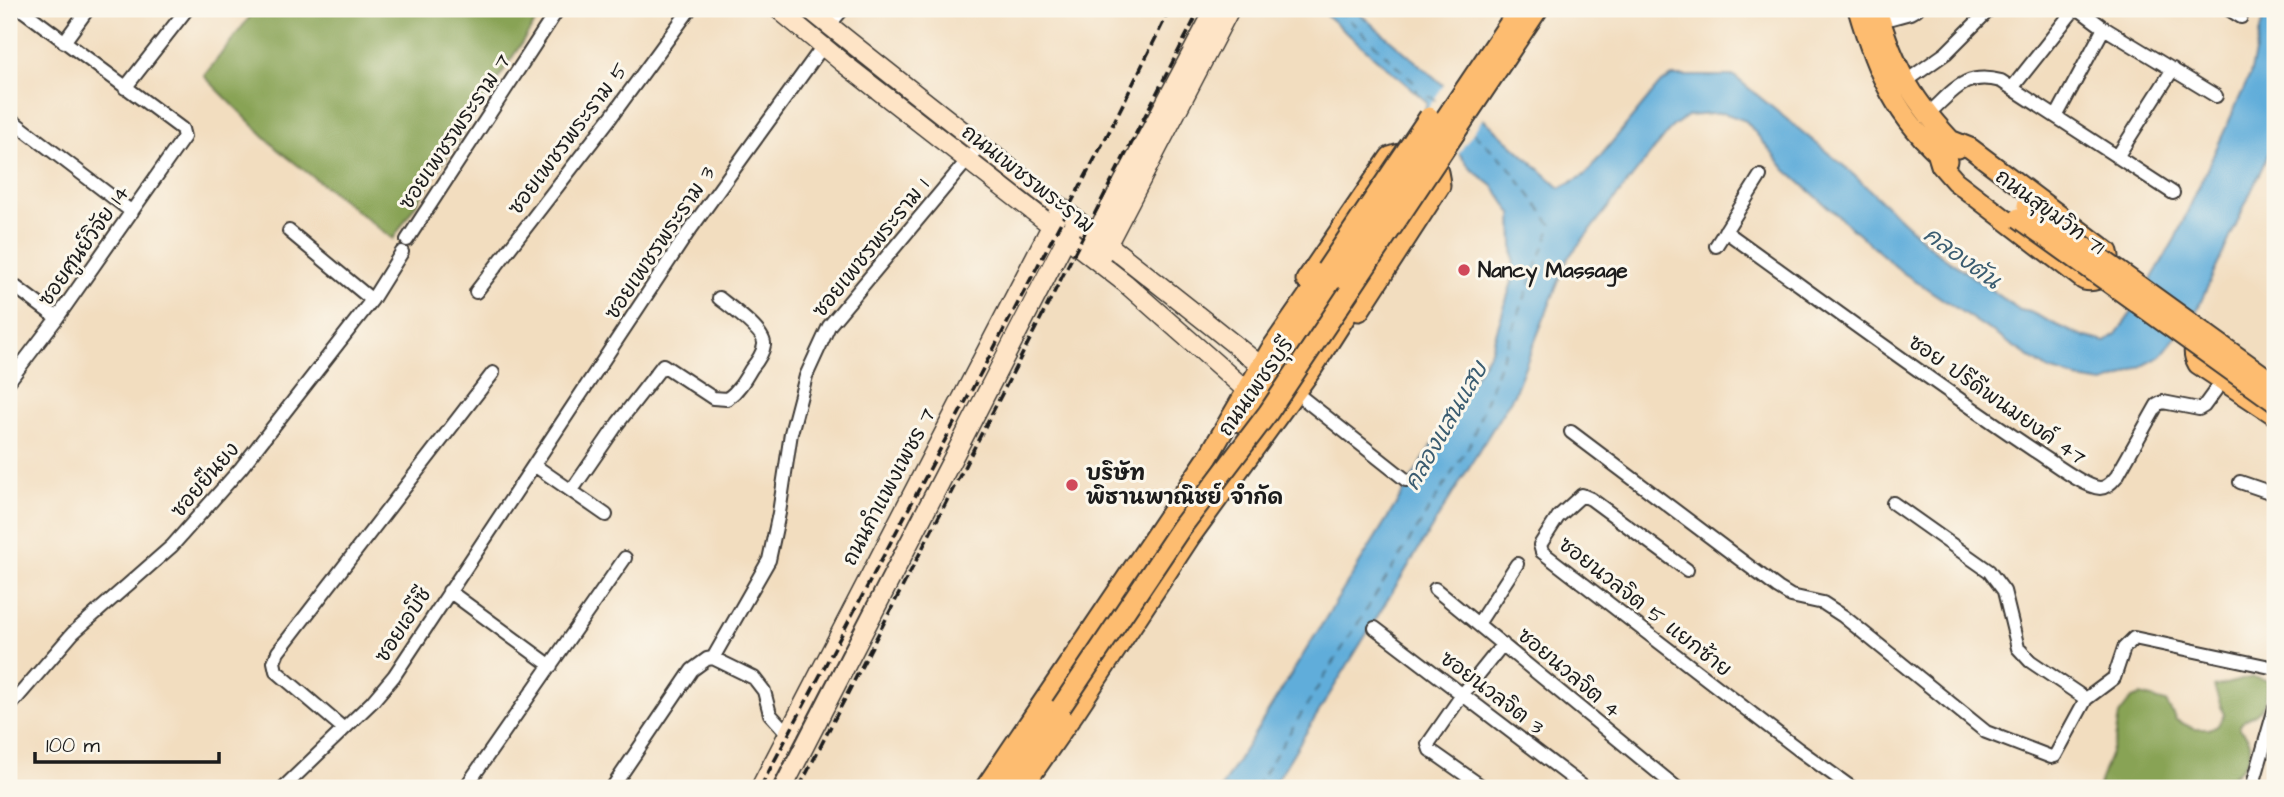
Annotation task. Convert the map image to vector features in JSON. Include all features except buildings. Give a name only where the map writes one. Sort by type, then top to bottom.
[{"type":"main road","name":"ถนนเพชรบุรี","points":[[1207,460],[1258,398],[1332,274],[1503,9]]},
{"type":"main road","name":"ถนนเพชรบุรี","points":[[985,788],[1207,460],[1271,349],[1332,274],[1519,9]]},
{"type":"main road","points":[[1469,94],[1528,9]]},
{"type":"main road","name":"ถนนเพชรบุรี","points":[[1005,788],[1181,528],[1268,413],[1538,9]]},
{"type":"main road","name":"ถนนเพชรบุรี","points":[[1023,788],[1190,537],[1312,369],[1551,9]]},
{"type":"main road","name":"ถนนสุขุมวิท 71","points":[[1858,9],[1871,54],[1897,107],[1943,146],[1971,182],[2023,212],[2275,384]]},
{"type":"main road","name":"ถนนสุขุมวิท 71","points":[[1879,15],[1888,47],[1905,82],[1913,97],[1928,114],[1943,146]]},
{"type":"main road","points":[[1943,146],[1970,148],[2108,252],[2108,269],[2101,279],[2093,282],[2084,280],[1955,181],[1941,164],[1943,146]]},
{"type":"main road","points":[[1271,349],[1284,310],[1390,157],[1408,150],[1420,152],[1434,160],[1439,171],[1440,186],[1343,335],[1312,369]]},
{"type":"main road","name":"ถนนสุขุมวิท 71","points":[[2023,212],[2275,402]]},
{"type":"main road","points":[[2275,374],[2216,331],[2209,330],[2195,345],[2193,355],[2198,364],[2275,415]]},
{"type":"street","points":[[21,9],[125,88],[187,9]]},
{"type":"street","points":[[64,42],[88,9]]},
{"type":"street","name":"ซอยเพชรพระราม 7","points":[[404,246],[558,9]]},
{"type":"street","name":"ซอยเพชรพระราม 5","points":[[476,292],[603,128],[690,9]]},
{"type":"street","name":"ถนนเพชรพระราม","points":[[778,9],[1125,283],[1246,390]]},
{"type":"street","name":"ถนนเพชรพระราม","points":[[809,9],[1261,366]]},
{"type":"street","points":[[829,25],[843,9]]},
{"type":"street","points":[[1879,15],[1910,13],[1917,9]]},
{"type":"street","points":[[1905,82],[1946,53],[1990,9]]},
{"type":"street","points":[[2228,9],[2241,17]]},
{"type":"street","points":[[1092,257],[1225,10]]},
{"type":"street","points":[[2012,88],[2073,11],[2080,10],[2104,28],[2216,96]]},
{"type":"street","points":[[2056,117],[2104,28]]},
{"type":"street","name":"ซอยเพชรพระราม 3","points":[[534,465],[687,234],[822,46]]},
{"type":"street","points":[[2117,157],[2173,69]]},
{"type":"street","points":[[1928,114],[1966,80],[1988,78],[2001,81],[2173,193]]},
{"type":"street","name":"ซอยศูนย์วิจัย 14","points":[[9,381],[183,140],[182,130],[125,88]]},
{"type":"street","points":[[9,118],[132,212]]},
{"type":"street","name":"ซอยเพชรพระราม 1","points":[[713,658],[769,560],[791,433],[807,376],[830,326],[979,145]]},
{"type":"street","points":[[1716,246],[1760,176]]},
{"type":"street","name":"ถนนกำแพงเพชร 7","points":[[760,788],[1061,207]]},
{"type":"street","name":"ถนนกำแพงเพชร 7","points":[[783,788],[1076,219]]},
{"type":"street","points":[[289,231],[372,300]]},
{"type":"street","name":"ซอย ปรีดีพนมยงค์ 47","points":[[1725,231],[2010,434],[2082,481],[2100,488],[2111,483],[2117,476],[2157,405],[2163,402],[2199,409],[2223,380]]},
{"type":"street","name":"ซอยยืนยง","points":[[9,707],[73,633],[172,546],[241,468],[372,300],[404,246]]},
{"type":"street","points":[[9,282],[57,318]]},
{"type":"street","points":[[572,490],[618,423],[663,365],[713,398],[727,399],[736,392],[761,353],[764,338],[719,298]]},
{"type":"street","points":[[344,729],[276,671],[274,662],[278,652],[493,373]]},
{"type":"street","points":[[1295,393],[1406,480]]},
{"type":"street","points":[[1571,432],[1778,589],[1791,596],[1823,603],[1843,615],[1986,732],[2053,757],[2086,699],[2114,678],[2124,648],[2134,638],[2275,668]]},
{"type":"street","points":[[534,465],[607,515]]},
{"type":"street","name":"ซอยเอบีซี","points":[[283,788],[394,676],[534,465]]},
{"type":"street","points":[[2240,482],[2275,494]]},
{"type":"street","name":"ซอยนวลจิต 5 แยกซ้าย","points":[[1686,570],[1591,499],[1581,495],[1558,517],[1540,545],[1542,552],[1624,617],[1852,788]]},
{"type":"street","points":[[1893,503],[1989,571],[2004,591],[2018,648],[2030,661],[2086,699]]},
{"type":"street","points":[[465,788],[625,558]]},
{"type":"street","points":[[1478,624],[1517,564]]},
{"type":"street","name":"ซอยนวลจิต 4","points":[[1436,589],[1677,788]]},
{"type":"street","points":[[449,591],[551,666]]},
{"type":"street","name":"ซอยนวลจิต 3","points":[[1375,628],[1585,788]]},
{"type":"street","points":[[1484,788],[1428,747],[1428,744],[1462,695],[1503,644]]},
{"type":"street","points":[[612,788],[692,670],[707,659],[713,658],[754,678],[764,691],[770,715],[788,734]]},
{"type":"street","points":[[2252,788],[2275,708]]},
{"type":"green space","points":[[256,9],[544,9],[393,239],[277,149],[204,76]]},
{"type":"green space","points":[[2253,677],[2267,680],[2266,696],[2257,713],[2239,727],[2249,740],[2250,752],[2242,768],[2228,778],[2229,788],[2098,788],[2115,740],[2119,715],[2132,698],[2141,695],[2166,702],[2176,720],[2194,729],[2209,729],[2218,725],[2224,715],[2214,687]]},
{"type":"water","name":"คลองแสนแสบ","points":[[1319,9],[1354,9],[1560,188],[1585,175],[1659,85],[1672,76],[1734,76],[1844,166],[1934,250],[2020,310],[2030,312],[2078,335],[2106,342],[2116,334],[2132,312],[2175,239],[2250,75],[2265,9],[2275,9],[2275,139],[2197,310],[2160,357],[2104,383],[2049,370],[1902,272],[1786,170],[1746,121],[1724,113],[1688,116],[1673,126],[1568,258],[1514,394],[1272,788],[1221,788],[1491,350],[1514,275],[1512,214],[1494,187],[1471,169],[1425,110],[1427,102]]},
{"type":"pier","points":[[1446,82],[1485,115],[1457,156],[1424,114]]},
{"type":"ferry route","points":[[1338,9],[1414,82],[1418,94],[1433,98],[1443,106]]},
{"type":"ferry route","points":[[1255,788],[1470,444],[1552,225],[1506,163],[1468,128]]},
{"type":"railway","points":[[760,788],[1110,130],[1170,9]]},
{"type":"railway","points":[[799,788],[1200,9]]},
{"type":"place","name":"Nancy Massage","points":[[1464,270]]},
{"type":"place","name":"บริษัท พิธานพาณิชย์ จำกัด","points":[[1072,485]]},
{"type":"water label","name":"คลองตัน","points":[[1962,258]]}]
